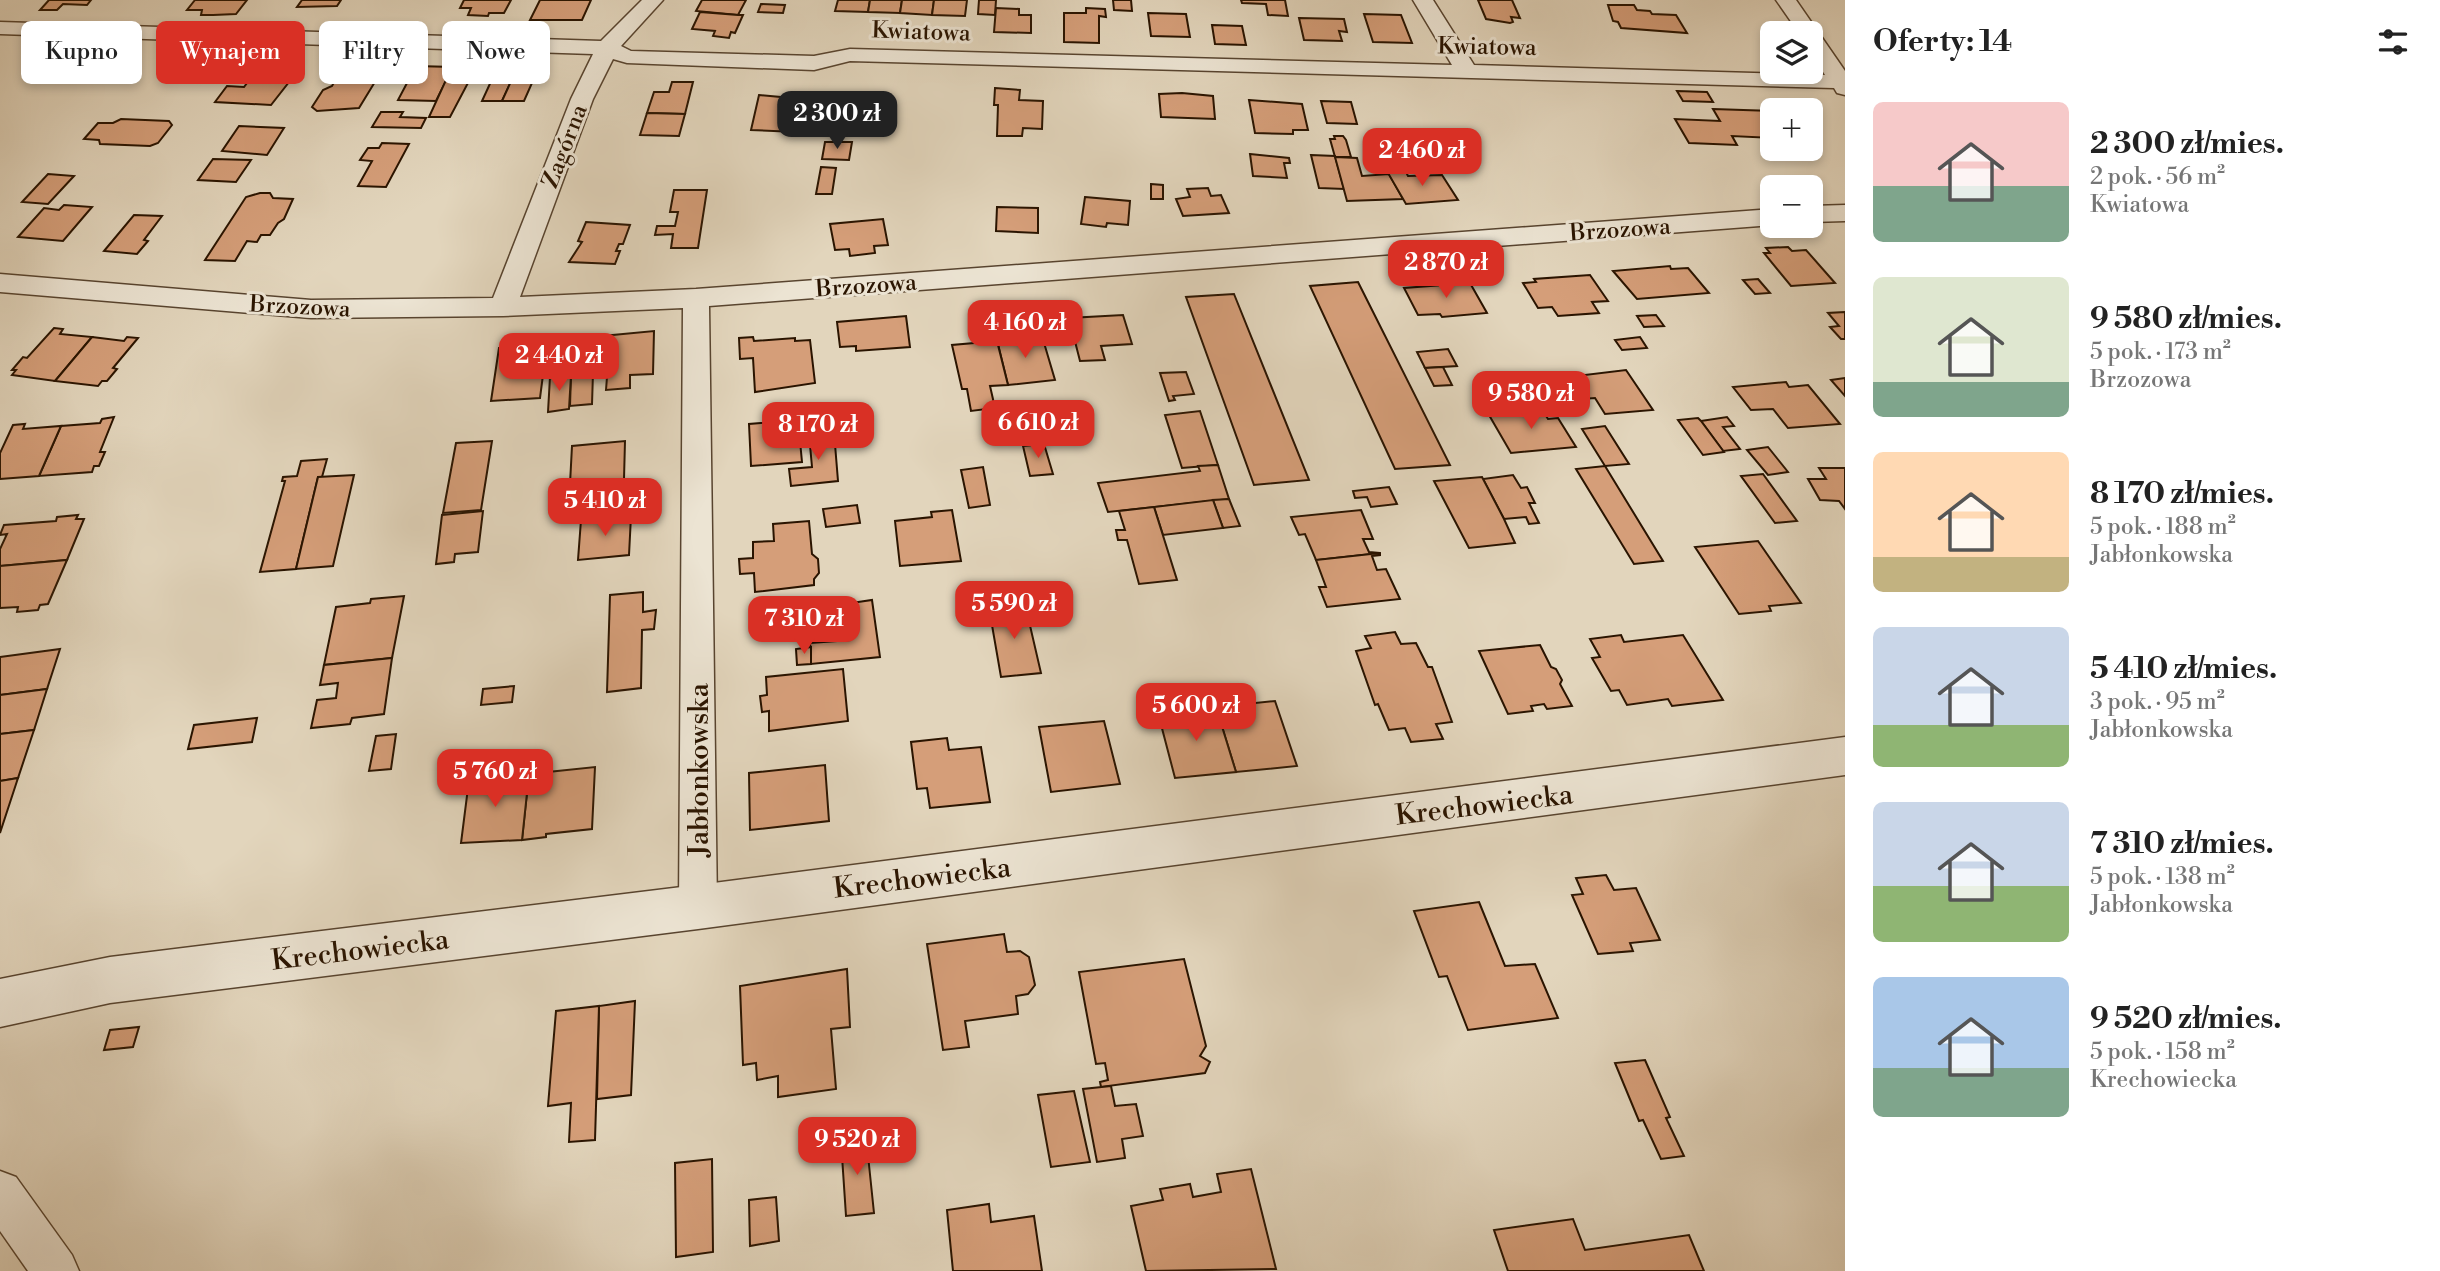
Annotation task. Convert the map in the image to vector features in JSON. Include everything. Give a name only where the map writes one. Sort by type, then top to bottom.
[{"type":"street","name":"Zagórna","points":[[503,307],[582,99],[607,48],[653,0]]},
{"type":"street","points":[[1423,0],[1467,71]]},
{"type":"street","points":[[1786,0],[1800,21]]},
{"type":"street","name":"Kwiatowa","points":[[0,28],[607,48],[627,57],[814,63],[850,55],[1467,71],[1844,85]]},
{"type":"street","points":[[1823,54],[1844,85]]},
{"type":"street","points":[[1823,214],[1845,213]]},
{"type":"street","name":"Brzozowa","points":[[0,284],[310,309],[503,307],[696,298],[1760,218]]},
{"type":"street","name":"Jabłonkowska","points":[[696,298],[698,906]]},
{"type":"street","name":"Krechowiecka","points":[[0,1003],[110,980],[1845,756]]},
{"type":"street","points":[[0,1194],[56,1271]]},
{"type":"building","points":[[49,0],[91,0],[87,5],[63,4],[57,10],[40,10]]},
{"type":"building","points":[[195,0],[247,0],[236,14],[201,15],[202,10],[187,10]]},
{"type":"building","points":[[302,0],[341,0],[337,6],[297,7]]},
{"type":"building","points":[[464,0],[511,0],[504,13],[489,13],[488,16],[468,15],[471,8],[460,8]]},
{"type":"building","points":[[540,0],[591,0],[582,20],[530,20]]},
{"type":"building","points":[[702,0],[746,0],[738,15],[696,11]]},
{"type":"building","points":[[838,0],[870,0],[868,12],[835,11]]},
{"type":"building","points":[[870,0],[902,0],[900,13],[868,12]]},
{"type":"building","points":[[902,0],[934,0],[932,15],[900,13]]},
{"type":"building","points":[[934,0],[967,0],[965,16],[932,15]]},
{"type":"building","points":[[979,0],[996,0],[995,15],[978,14]]},
{"type":"building","points":[[1113,0],[1131,0],[1132,11],[1114,10]]},
{"type":"building","points":[[1241,0],[1285,0],[1288,16],[1268,15],[1266,4],[1242,3]]},
{"type":"building","points":[[1478,0],[1512,0],[1520,18],[1511,17],[1513,22],[1510,23],[1486,19]]},
{"type":"building","points":[[761,4],[785,5],[783,13],[758,12]]},
{"type":"building","points":[[1608,5],[1634,5],[1637,10],[1650,11],[1652,14],[1676,15],[1687,33],[1621,28],[1618,22],[1613,21]]},
{"type":"building","points":[[996,8],[1019,9],[1019,15],[1031,15],[1031,33],[994,32]]},
{"type":"building","points":[[1086,8],[1105,9],[1106,17],[1099,16],[1099,43],[1064,42],[1064,13],[1086,13]]},
{"type":"building","points":[[700,12],[743,15],[735,33],[731,32],[729,38],[713,36],[715,31],[692,29]]},
{"type":"building","points":[[1148,13],[1186,14],[1190,37],[1151,36]]},
{"type":"building","points":[[1364,14],[1401,15],[1412,43],[1373,42]]},
{"type":"building","points":[[1299,18],[1344,19],[1347,32],[1339,31],[1342,41],[1304,40]]},
{"type":"building","points":[[1212,25],[1242,26],[1246,45],[1215,44]]},
{"type":"building","points":[[428,66],[442,67],[442,84],[444,84],[436,101],[398,100],[406,84],[428,84]]},
{"type":"building","points":[[672,82],[693,82],[685,114],[647,113],[654,92],[669,92]]},
{"type":"building","points":[[246,84],[287,84],[271,105],[215,102],[227,86],[244,87]]},
{"type":"building","points":[[374,84],[359,108],[317,111],[312,107],[323,90],[332,86]]},
{"type":"building","points":[[444,84],[467,84],[450,117],[429,117]]},
{"type":"building","points":[[490,84],[510,84],[502,101],[482,101]]},
{"type":"building","points":[[510,84],[532,84],[524,101],[502,101]]},
{"type":"building","points":[[995,88],[1020,90],[1019,100],[1043,101],[1042,129],[1023,128],[1022,136],[997,136],[998,105],[994,105]]},
{"type":"building","points":[[1677,91],[1707,92],[1713,102],[1683,101]]},
{"type":"building","points":[[1159,94],[1213,96],[1215,119],[1161,117]]},
{"type":"building","points":[[759,95],[802,99],[796,132],[751,130]]},
{"type":"building","points":[[1249,100],[1302,104],[1308,130],[1293,130],[1293,134],[1255,133]]},
{"type":"building","points":[[1321,101],[1351,102],[1357,124],[1327,123]]},
{"type":"building","points":[[1713,109],[1760,111],[1760,137],[1732,136],[1737,145],[1689,143],[1675,119],[1720,121]]},
{"type":"building","points":[[381,112],[403,112],[400,117],[426,118],[421,128],[372,127]]},
{"type":"building","points":[[647,113],[685,114],[679,136],[640,135]]},
{"type":"building","points":[[121,119],[169,121],[172,125],[158,143],[150,146],[100,144],[99,140],[84,139],[98,123],[113,123]]},
{"type":"building","points":[[239,126],[284,128],[267,155],[222,151]]},
{"type":"building","points":[[1334,136],[1343,136],[1351,157],[1335,157],[1330,139],[1335,139]]},
{"type":"building","points":[[825,142],[852,142],[849,160],[822,159]]},
{"type":"building","points":[[382,143],[409,144],[386,187],[358,186],[372,161],[360,160],[368,148],[379,148]]},
{"type":"building","points":[[1250,154],[1289,158],[1290,163],[1284,163],[1287,178],[1253,176]]},
{"type":"building","points":[[1311,155],[1335,156],[1344,189],[1319,188]]},
{"type":"building","points":[[1335,157],[1357,158],[1362,176],[1389,174],[1403,199],[1347,201]]},
{"type":"building","points":[[213,159],[251,160],[236,182],[198,180]]},
{"type":"building","points":[[821,167],[836,168],[832,194],[816,194]]},
{"type":"building","points":[[1406,172],[1408,176],[1442,175],[1458,200],[1406,204],[1388,173]]},
{"type":"building","points":[[48,174],[74,176],[48,204],[22,202]]},
{"type":"building","points":[[1151,184],[1163,185],[1163,199],[1151,199]]},
{"type":"building","points":[[1208,188],[1211,196],[1221,195],[1229,213],[1183,216],[1176,199],[1190,197],[1187,189]]},
{"type":"building","points":[[674,190],[707,190],[698,248],[671,248],[673,234],[655,235],[657,226],[675,226],[678,212],[670,212]]},
{"type":"building","points":[[270,193],[273,198],[293,199],[284,219],[270,235],[261,235],[257,242],[247,241],[235,261],[205,260],[246,197]]},
{"type":"building","points":[[1085,197],[1130,201],[1128,225],[1107,223],[1106,227],[1081,224]]},
{"type":"building","points":[[64,205],[92,207],[63,241],[18,237],[44,208],[59,210]]},
{"type":"building","points":[[997,207],[1038,208],[1038,233],[996,231]]},
{"type":"building","points":[[134,215],[162,216],[137,254],[104,251]]},
{"type":"building","points":[[883,219],[888,245],[874,246],[875,253],[850,256],[849,249],[835,250],[830,224]]},
{"type":"building","points":[[586,222],[630,225],[623,244],[619,244],[616,251],[620,251],[615,264],[569,262],[582,242],[578,241]]},
{"type":"building","points":[[1788,247],[1792,251],[1806,250],[1835,283],[1791,286],[1764,253],[1770,253],[1766,248]]},
{"type":"building","points":[[1670,266],[1671,269],[1688,268],[1709,293],[1637,299],[1613,271]]},
{"type":"building","points":[[1590,275],[1608,301],[1592,302],[1599,313],[1558,316],[1552,307],[1538,308],[1523,283],[1536,282],[1534,279]]},
{"type":"building","points":[[1758,279],[1770,293],[1755,294],[1743,280]]},
{"type":"building","points":[[1358,282],[1450,465],[1395,469],[1310,286]]},
{"type":"building","points":[[1470,283],[1487,313],[1442,317],[1440,314],[1418,315],[1404,288]]},
{"type":"building","points":[[1234,294],[1309,480],[1254,485],[1186,297]]},
{"type":"building","points":[[1845,312],[1845,339],[1841,339],[1830,327],[1839,326],[1828,313]]},
{"type":"building","points":[[1123,315],[1132,344],[1101,346],[1105,360],[1080,361],[1069,318]]},
{"type":"building","points":[[1656,315],[1664,326],[1644,327],[1637,316]]},
{"type":"building","points":[[906,316],[910,347],[856,351],[856,346],[840,347],[837,322]]},
{"type":"building","points":[[54,328],[63,329],[60,334],[92,337],[55,381],[12,375],[16,370],[12,370],[23,357],[27,358]]},
{"type":"building","points":[[654,331],[653,374],[630,375],[630,388],[606,390],[608,364],[591,365],[592,337]]},
{"type":"building","points":[[1042,336],[1055,380],[1008,385],[997,340]]},
{"type":"building","points":[[92,337],[124,341],[127,337],[138,338],[113,368],[117,369],[107,381],[102,381],[98,386],[55,381]]},
{"type":"building","points":[[753,337],[754,341],[795,338],[795,341],[810,340],[815,383],[755,392],[753,358],[740,359],[739,338]]},
{"type":"building","points":[[1640,337],[1647,348],[1622,350],[1615,340]]},
{"type":"building","points":[[997,341],[1008,385],[990,386],[995,408],[971,411],[967,389],[962,389],[952,345]]},
{"type":"building","points":[[547,344],[540,398],[491,401],[499,348]]},
{"type":"building","points":[[1448,349],[1457,366],[1425,368],[1417,352]]},
{"type":"building","points":[[1443,367],[1452,385],[1434,386],[1425,368]]},
{"type":"building","points":[[1626,370],[1653,410],[1605,414],[1595,398],[1582,399],[1568,377]]},
{"type":"building","points":[[1186,372],[1194,394],[1173,396],[1175,400],[1169,401],[1160,373]]},
{"type":"building","points":[[593,373],[592,404],[570,406],[571,375]]},
{"type":"building","points":[[571,375],[569,409],[548,412],[550,377]]},
{"type":"building","points":[[1845,378],[1845,396],[1831,380]]},
{"type":"building","points":[[1786,382],[1789,387],[1808,385],[1840,424],[1788,428],[1773,409],[1751,410],[1733,387]]},
{"type":"building","points":[[1540,406],[1548,419],[1558,418],[1576,447],[1511,453],[1489,415],[1506,413],[1504,410]]},
{"type":"building","points":[[1200,411],[1218,465],[1182,468],[1165,415]]},
{"type":"building","points":[[114,417],[100,452],[105,452],[99,466],[94,466],[92,472],[39,476],[61,426],[100,423],[102,419]]},
{"type":"building","points":[[1727,417],[1734,426],[1723,427],[1740,449],[1723,451],[1701,421]]},
{"type":"building","points":[[1698,418],[1724,452],[1703,455],[1678,420]]},
{"type":"building","points":[[798,420],[802,462],[751,466],[749,424]]},
{"type":"building","points":[[25,424],[23,429],[61,426],[39,476],[0,479],[0,453],[13,425]]},
{"type":"building","points":[[1605,426],[1629,464],[1605,466],[1582,429]]},
{"type":"building","points":[[834,432],[838,481],[791,486],[789,469],[812,467],[809,434]]},
{"type":"building","points":[[492,441],[481,510],[443,513],[456,443]]},
{"type":"building","points":[[625,441],[624,479],[570,484],[572,446]]},
{"type":"building","points":[[1044,444],[1053,474],[1030,476],[1023,446]]},
{"type":"building","points":[[1768,447],[1788,472],[1768,475],[1747,450]]},
{"type":"building","points":[[327,459],[322,477],[318,477],[296,569],[260,572],[285,481],[282,481],[283,477],[297,476],[301,461]]},
{"type":"building","points":[[1218,465],[1229,499],[1108,512],[1098,483],[1200,471],[1198,466]]},
{"type":"building","points":[[1605,466],[1663,561],[1634,564],[1576,469]]},
{"type":"building","points":[[983,467],[990,505],[969,508],[961,470]]},
{"type":"building","points":[[1819,468],[1845,468],[1845,509],[1839,501],[1820,500],[1808,479],[1826,479]]},
{"type":"building","points":[[1763,474],[1797,521],[1775,523],[1741,476]]},
{"type":"building","points":[[354,475],[333,566],[296,569],[318,477]]},
{"type":"building","points":[[1513,475],[1521,488],[1527,487],[1535,503],[1529,503],[1539,523],[1529,524],[1526,517],[1504,519],[1483,479]]},
{"type":"building","points":[[1482,477],[1515,543],[1469,548],[1434,481]]},
{"type":"building","points":[[1389,487],[1397,504],[1371,507],[1367,497],[1355,498],[1353,491]]},
{"type":"building","points":[[1229,499],[1240,526],[1223,528],[1213,500]]},
{"type":"building","points":[[1213,500],[1223,528],[1163,535],[1154,507]]},
{"type":"building","points":[[857,505],[860,523],[826,527],[823,509]]},
{"type":"building","points":[[1154,507],[1177,580],[1139,584],[1127,540],[1118,540],[1116,530],[1125,530],[1119,511]]},
{"type":"building","points":[[952,510],[961,561],[900,566],[895,521],[932,517],[931,512]]},
{"type":"building","points":[[1361,510],[1373,539],[1363,539],[1369,552],[1380,553],[1316,560],[1305,534],[1299,535],[1291,517]]},
{"type":"building","points":[[483,511],[478,552],[455,554],[454,562],[436,564],[442,515]]},
{"type":"building","points":[[78,515],[76,519],[84,519],[67,560],[0,566],[0,549],[7,534],[0,535],[4,525],[56,521],[57,517]]},
{"type":"building","points":[[631,516],[629,555],[578,560],[581,520]]},
{"type":"building","points":[[809,521],[812,554],[818,559],[819,573],[814,579],[814,585],[755,592],[754,573],[740,574],[739,559],[753,558],[753,542],[774,541],[773,524]]},
{"type":"building","points":[[1758,541],[1801,603],[1769,606],[1771,611],[1739,614],[1695,547]]},
{"type":"building","points":[[1380,553],[1372,556],[1377,570],[1386,569],[1400,599],[1327,607],[1319,587],[1326,587],[1316,560]]},
{"type":"building","points":[[67,560],[48,604],[40,605],[38,610],[17,612],[18,607],[0,608],[0,566]]},
{"type":"building","points":[[643,592],[643,612],[656,610],[654,629],[642,630],[641,688],[607,692],[610,595]]},
{"type":"building","points":[[404,596],[392,658],[324,665],[336,607],[370,603],[371,599]]},
{"type":"building","points":[[872,600],[880,657],[811,664],[810,643],[850,640],[848,616],[853,615],[851,603]]},
{"type":"building","points":[[1025,604],[1041,673],[1001,677],[989,608]]},
{"type":"building","points":[[1395,632],[1401,644],[1416,643],[1428,667],[1432,667],[1452,722],[1436,724],[1443,739],[1411,742],[1405,728],[1389,730],[1378,704],[1375,705],[1356,651],[1371,648],[1365,636]]},
{"type":"building","points":[[1621,635],[1624,642],[1683,635],[1723,700],[1672,706],[1668,699],[1627,705],[1619,690],[1611,691],[1592,658],[1600,657],[1590,639]]},
{"type":"building","points":[[1540,645],[1551,667],[1556,669],[1562,680],[1560,684],[1572,706],[1547,709],[1544,704],[1531,706],[1533,711],[1508,714],[1479,651]]},
{"type":"building","points":[[811,647],[811,664],[797,665],[796,649]]},
{"type":"building","points":[[60,649],[47,689],[0,695],[0,657]]},
{"type":"building","points":[[392,658],[384,714],[352,718],[350,724],[311,728],[317,700],[336,698],[338,683],[320,685],[324,665]]},
{"type":"building","points":[[843,669],[848,721],[769,731],[769,711],[762,712],[760,696],[767,695],[766,677]]},
{"type":"building","points":[[514,686],[512,702],[481,705],[483,689]]},
{"type":"building","points":[[47,689],[34,730],[0,734],[0,695]]},
{"type":"building","points":[[1275,701],[1297,766],[1236,772],[1216,707]]},
{"type":"building","points":[[1216,707],[1236,772],[1175,778],[1158,713]]},
{"type":"building","points":[[257,718],[252,742],[188,749],[194,725]]},
{"type":"building","points":[[1104,721],[1120,784],[1051,792],[1039,727]]},
{"type":"building","points":[[34,730],[18,778],[0,781],[0,734]]},
{"type":"building","points":[[396,734],[391,769],[369,771],[376,736]]},
{"type":"building","points":[[947,738],[949,750],[981,747],[990,802],[930,808],[927,788],[917,789],[911,742]]},
{"type":"building","points":[[825,765],[829,821],[750,830],[749,773]]},
{"type":"building","points":[[595,767],[592,829],[546,834],[546,837],[522,840],[529,774]]},
{"type":"building","points":[[529,774],[522,840],[461,843],[469,780]]},
{"type":"building","points":[[18,778],[0,833],[0,781]]},
{"type":"building","points":[[1606,875],[1614,890],[1636,888],[1660,940],[1630,943],[1633,951],[1598,954],[1572,895],[1583,894],[1576,878]]},
{"type":"building","points":[[1479,902],[1505,966],[1535,964],[1558,1018],[1468,1030],[1447,976],[1439,977],[1414,911]]},
{"type":"building","points":[[1004,934],[1007,952],[1020,951],[1029,957],[1035,985],[1028,994],[1016,996],[1018,1014],[965,1021],[969,1047],[943,1050],[927,944]]},
{"type":"building","points":[[1184,959],[1206,1046],[1200,1056],[1210,1062],[1205,1073],[1101,1087],[1100,1082],[1108,1080],[1105,1063],[1096,1064],[1079,972]]},
{"type":"building","points":[[847,969],[850,1027],[831,1029],[836,1089],[778,1097],[778,1076],[757,1080],[756,1063],[743,1065],[740,986]]},
{"type":"building","points":[[635,1001],[631,1095],[597,1099],[599,1006]]},
{"type":"building","points":[[599,1006],[595,1140],[569,1142],[571,1103],[548,1106],[556,1011]]},
{"type":"building","points":[[139,1027],[133,1047],[104,1050],[110,1030]]},
{"type":"building","points":[[1645,1060],[1670,1117],[1666,1118],[1684,1156],[1661,1159],[1643,1120],[1639,1121],[1615,1063]]},
{"type":"building","points":[[1111,1086],[1115,1106],[1136,1104],[1143,1136],[1122,1139],[1125,1158],[1097,1162],[1083,1089]]},
{"type":"building","points":[[1074,1091],[1090,1162],[1051,1167],[1038,1095]]},
{"type":"building","points":[[866,1136],[874,1213],[846,1216],[841,1141]]},
{"type":"building","points":[[712,1159],[713,1252],[676,1257],[675,1163]]},
{"type":"building","points":[[1251,1169],[1276,1269],[1146,1271],[1131,1206],[1163,1200],[1160,1189],[1190,1184],[1193,1197],[1221,1192],[1217,1174]]},
{"type":"building","points":[[776,1197],[779,1241],[750,1246],[749,1200]]},
{"type":"building","points":[[989,1204],[991,1222],[1034,1216],[1042,1271],[953,1271],[947,1210]]},
{"type":"building","points":[[1573,1219],[1585,1250],[1689,1235],[1704,1271],[1508,1271],[1494,1230]]}]
